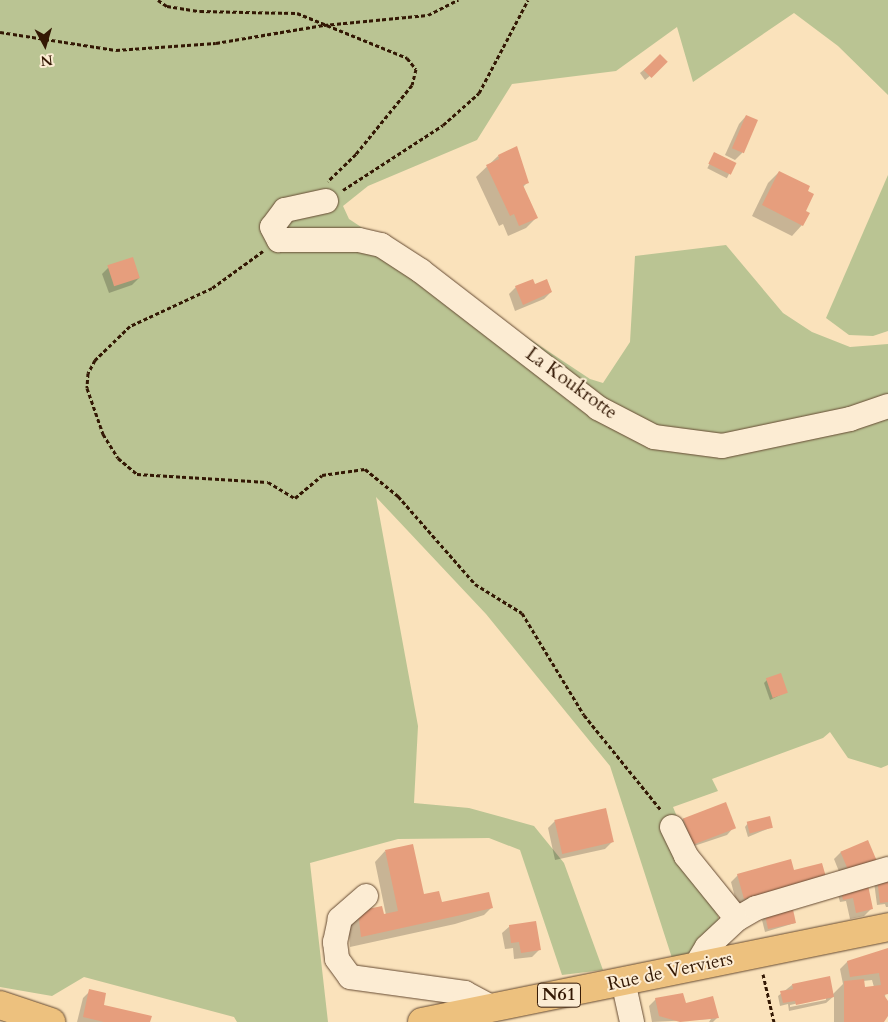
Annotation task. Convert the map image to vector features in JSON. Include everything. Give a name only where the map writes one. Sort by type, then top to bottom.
[{"type":"main road","name":"Rue de Verviers","points":[[422,1022],[888,927]]},
{"type":"main road","points":[[0,1005],[51,1022]]},
{"type":"street","points":[[279,240],[272,227],[276,218],[285,210],[315,202]]},
{"type":"street","name":"La Koukrotte","points":[[279,240],[359,240],[381,245],[420,271],[598,408],[654,437],[722,446],[850,419],[888,406]]},
{"type":"street","points":[[672,827],[686,856],[737,919]]},
{"type":"street","points":[[695,967],[707,947],[737,919],[756,908],[888,869]]},
{"type":"street","points":[[366,896],[340,920],[335,942],[337,959],[350,977],[465,992],[492,1008]]},
{"type":"street","points":[[623,982],[632,1022]]},
{"type":"path","points":[[158,0],[166,6],[200,11],[297,14],[407,58],[416,69],[412,86],[315,202]]},
{"type":"path","points":[[0,32],[116,50],[216,43],[324,25],[428,15],[458,0]]},
{"type":"path","points":[[315,202],[443,125],[479,93],[528,0]]},
{"type":"path","points":[[279,240],[212,288],[130,326],[96,360],[88,373],[88,388],[103,434],[118,458],[137,474],[268,482],[295,498],[322,475],[365,469],[398,496],[475,584],[522,613],[584,715],[672,827]]},
{"type":"path","points":[[758,953],[774,1022]]},
{"type":"green space","points":[[0,0],[888,0],[888,95],[838,46],[794,13],[693,82],[677,27],[616,71],[512,84],[477,140],[368,186],[343,206],[349,219],[590,379],[603,383],[630,342],[635,256],[726,245],[783,313],[812,332],[850,347],[888,344],[888,765],[881,768],[848,758],[830,732],[823,738],[712,779],[718,791],[673,807],[718,916],[725,946],[672,958],[610,766],[486,614],[376,497],[418,726],[414,803],[469,808],[534,826],[564,863],[603,970],[562,975],[520,850],[489,838],[398,839],[310,863],[328,1022],[237,1022],[234,1017],[84,977],[52,996],[0,987]]},
{"type":"green space","points":[[888,175],[888,331],[873,336],[849,335],[826,318]]},
{"type":"building","points":[[660,54],[668,62],[652,78],[644,70]]},
{"type":"building","points":[[746,115],[758,120],[744,153],[732,148]]},
{"type":"building","points":[[517,146],[529,183],[523,185],[538,218],[519,226],[514,214],[510,216],[486,165],[499,159],[498,155]]},
{"type":"building","points":[[714,152],[736,163],[731,175],[708,164]]},
{"type":"building","points":[[779,171],[810,186],[808,191],[814,194],[806,211],[810,213],[803,226],[762,205]]},
{"type":"building","points":[[133,257],[140,278],[114,286],[107,265]]},
{"type":"building","points":[[533,279],[535,284],[547,279],[552,292],[523,305],[515,286]]},
{"type":"building","points":[[781,673],[788,693],[773,698],[766,678]]},
{"type":"building","points":[[726,802],[736,828],[693,845],[683,818]]},
{"type":"building","points":[[606,808],[614,842],[562,854],[554,820]]},
{"type":"building","points":[[770,816],[773,828],[750,833],[747,822]]},
{"type":"building","points":[[868,840],[877,861],[849,873],[840,852]]},
{"type":"building","points":[[413,844],[424,894],[439,891],[442,902],[489,892],[493,908],[361,937],[358,911],[382,906],[384,914],[398,911],[385,850]]},
{"type":"building","points":[[791,859],[794,870],[822,863],[826,877],[744,899],[737,874]]},
{"type":"building","points":[[888,876],[888,902],[880,903],[877,878]]},
{"type":"building","points":[[868,885],[873,909],[856,913],[853,898],[843,900],[841,891]]},
{"type":"building","points":[[792,905],[796,923],[768,929],[765,915]]},
{"type":"building","points":[[536,921],[541,950],[521,953],[519,942],[511,943],[509,925]]},
{"type":"building","points":[[888,948],[888,994],[884,995],[888,1001],[888,1016],[884,1022],[844,1022],[844,981],[864,979],[865,987],[881,985],[879,973],[850,977],[847,961]]},
{"type":"building","points":[[830,976],[834,997],[796,1005],[795,1001],[783,1003],[780,991],[793,989],[792,984]]},
{"type":"building","points":[[89,989],[106,993],[104,1005],[152,1016],[150,1022],[104,1022],[83,1017]]},
{"type":"building","points":[[683,993],[686,1003],[713,996],[719,1018],[680,1022],[659,1016],[655,998]]}]
